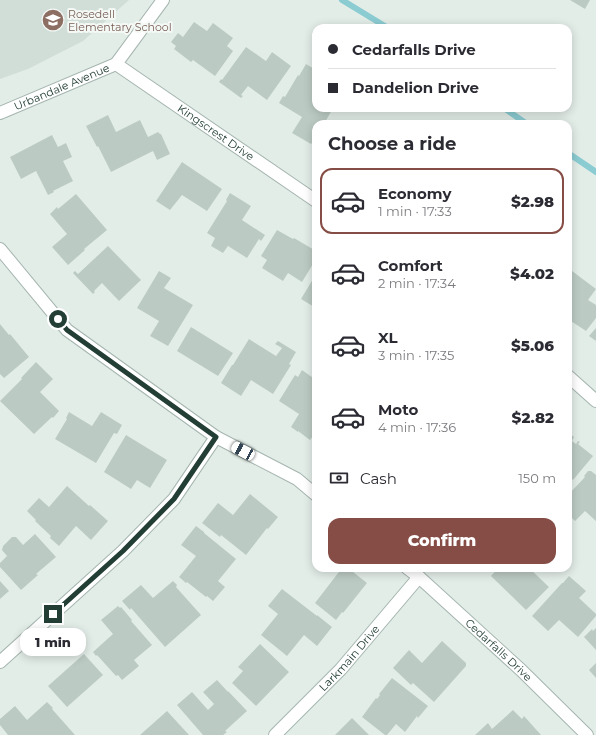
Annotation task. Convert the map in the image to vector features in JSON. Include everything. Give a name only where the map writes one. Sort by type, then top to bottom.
[{"type":"street","name":"Urbandale Avenue","points":[[0,113],[116,64],[163,0]]},
{"type":"street","name":"Kingscrest Drive","points":[[116,64],[312,198]]},
{"type":"street","points":[[0,249],[67,330],[216,437],[297,479],[312,492]]},
{"type":"street","points":[[572,380],[596,401]]},
{"type":"street","points":[[0,662],[123,551],[174,499],[216,437]]},
{"type":"street","name":"Cedarfalls Drive","points":[[412,572],[521,670],[587,735]]},
{"type":"street","name":"Larkmain Drive","points":[[275,735],[341,668],[419,577]]},
{"type":"shaded area","name":"Rosedell Elementary School","points":[[0,0],[129,0],[83,41],[28,69],[0,79]]},
{"type":"building","points":[[570,0],[590,0],[585,9]]},
{"type":"building","points":[[194,22],[207,31],[213,23],[233,38],[227,46],[233,51],[215,76],[193,60],[191,62],[174,49],[176,46],[171,42],[178,33],[183,37]]},
{"type":"building","points":[[246,47],[266,61],[272,52],[291,66],[267,100],[248,86],[241,95],[243,96],[241,98],[219,82]]},
{"type":"building","points":[[306,64],[312,68],[312,112],[331,112],[326,120],[312,120],[311,144],[292,133],[302,117],[279,103],[283,96],[285,97],[298,75],[299,76]]},
{"type":"building","points":[[108,115],[116,132],[140,120],[148,137],[158,132],[161,134],[170,154],[157,160],[153,151],[111,172],[86,126]]},
{"type":"building","points":[[52,135],[58,147],[66,143],[72,157],[63,161],[73,181],[48,195],[36,171],[21,179],[10,157]]},
{"type":"building","points":[[182,162],[222,189],[207,211],[182,195],[170,210],[156,201]]},
{"type":"building","points":[[230,193],[251,206],[242,220],[265,235],[261,241],[259,239],[247,258],[228,246],[223,253],[211,246],[215,238],[207,233],[227,201],[226,200]]},
{"type":"building","points":[[76,194],[107,230],[84,249],[85,250],[68,265],[52,247],[67,234],[50,214],[57,207],[58,209]]},
{"type":"building","points":[[277,230],[312,249],[312,266],[302,282],[288,273],[283,281],[262,268],[267,260],[261,256]]},
{"type":"building","points":[[108,246],[141,280],[119,301],[102,283],[93,294],[73,273],[75,271],[78,274]]},
{"type":"building","points":[[159,271],[171,278],[164,288],[193,305],[168,346],[150,336],[159,321],[137,308]]},
{"type":"building","points":[[572,271],[596,289],[588,300],[596,305],[596,318],[586,331],[572,322]]},
{"type":"building","points":[[312,281],[312,306],[301,299]]},
{"type":"building","points":[[0,324],[29,357],[4,378],[0,374]]},
{"type":"building","points":[[191,327],[233,353],[218,376],[177,351]]},
{"type":"building","points":[[596,328],[596,341],[589,336]]},
{"type":"building","points":[[249,339],[276,356],[282,348],[275,344],[278,341],[296,352],[289,364],[291,365],[273,394],[251,380],[241,396],[221,383]]},
{"type":"building","points":[[36,362],[53,379],[40,392],[59,411],[34,434],[0,401],[22,379],[21,378]]},
{"type":"building","points":[[302,370],[312,377],[312,437],[310,440],[291,427],[299,414],[279,401],[295,375],[298,377]]},
{"type":"building","points":[[69,412],[92,426],[101,412],[122,425],[117,434],[114,433],[96,463],[55,439],[67,419],[66,418]]},
{"type":"building","points":[[126,435],[167,460],[150,488],[137,480],[131,489],[104,472]]},
{"type":"building","points":[[572,441],[576,444],[578,441],[580,442],[578,444],[593,456],[573,480]]},
{"type":"building","points":[[588,471],[591,471],[596,475],[596,521],[585,511],[575,521],[572,518],[572,491],[585,477],[584,476]]},
{"type":"building","points":[[67,486],[108,521],[91,540],[76,526],[59,546],[50,538],[51,536],[27,511],[39,498],[49,507]]},
{"type":"building","points":[[250,494],[278,517],[268,529],[267,528],[246,555],[221,535],[220,537],[202,523],[218,503],[233,515]]},
{"type":"building","points":[[196,526],[236,559],[218,581],[225,587],[213,601],[179,577],[196,556],[181,545]]},
{"type":"building","points":[[35,534],[56,557],[36,574],[38,575],[21,590],[0,567],[0,563],[7,556],[2,550],[3,546],[12,537],[16,537],[23,545]]},
{"type":"building","points":[[339,572],[353,572],[367,583],[336,620],[315,603]]},
{"type":"building","points":[[494,572],[533,572],[549,587],[526,610],[491,576]]},
{"type":"building","points":[[569,576],[586,591],[579,598],[596,614],[596,616],[578,637],[559,620],[548,631],[532,616]]},
{"type":"building","points":[[0,581],[9,591],[0,599]]},
{"type":"building","points":[[173,581],[177,585],[176,587],[201,615],[165,647],[131,608],[130,610],[122,601],[141,585],[153,598]]},
{"type":"building","points":[[282,589],[332,627],[317,646],[304,635],[287,656],[261,635],[278,614],[268,606]]},
{"type":"building","points":[[118,606],[120,608],[121,607],[152,645],[134,660],[139,666],[122,680],[118,675],[116,676],[93,652],[113,634],[101,620]]},
{"type":"building","points":[[596,628],[596,650],[584,637],[592,629],[593,631]]},
{"type":"building","points":[[442,641],[466,663],[466,666],[434,702],[413,683],[411,685],[393,668],[409,650],[422,663]]},
{"type":"building","points":[[260,644],[289,672],[256,706],[232,683],[243,671],[238,667]]},
{"type":"building","points":[[84,654],[103,675],[67,707],[48,686]]},
{"type":"building","points":[[596,663],[596,678],[589,670]]},
{"type":"building","points":[[392,678],[428,706],[418,718],[417,716],[405,732],[396,724],[387,735],[385,735],[362,717]]},
{"type":"building","points":[[217,680],[247,711],[225,731],[227,732],[223,735],[203,735],[177,705],[192,692],[208,710],[214,704],[203,692]]},
{"type":"building","points":[[47,702],[75,735],[8,735],[0,725],[0,719],[15,706],[27,720]]},
{"type":"building","points":[[513,710],[522,719],[524,716],[541,735],[475,735],[488,723],[492,729]]},
{"type":"building","points":[[167,711],[189,735],[140,735]]},
{"type":"building","points":[[352,718],[369,735],[335,735]]},
{"type":"waterway","points":[[342,0],[381,24]]},
{"type":"waterway","points":[[510,112],[521,120]]},
{"type":"waterway","points":[[572,156],[596,172]]},
{"type":"place","name":"Rosedell Elementary School","points":[[53,20]]},
{"type":"route","points":[[53,614],[123,551],[174,499],[216,437],[67,330],[58,319]]}]
